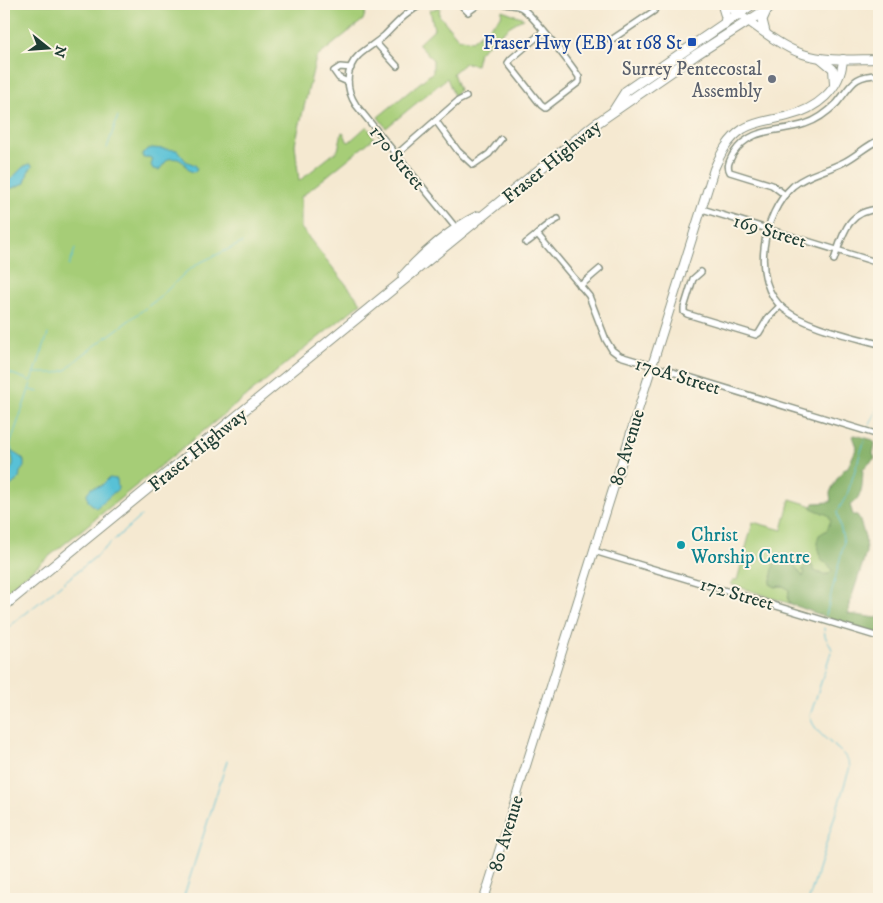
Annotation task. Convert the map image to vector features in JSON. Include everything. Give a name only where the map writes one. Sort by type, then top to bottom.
[{"type":"main road","points":[[724,4],[796,51],[819,58],[879,59]]},
{"type":"main road","points":[[724,4],[726,17],[724,24]]},
{"type":"main road","name":"Fraser Highway","points":[[612,112],[626,91],[754,4]]},
{"type":"main road","points":[[765,32],[762,20],[771,6]]},
{"type":"main road","name":"Fraser Highway","points":[[4,606],[424,265],[557,154],[612,112],[771,6]]},
{"type":"main road","points":[[819,58],[833,69],[835,81],[833,87]]},
{"type":"main road","name":"80 Avenue","points":[[484,899],[717,162],[724,148],[743,129],[754,124],[800,113],[822,100],[833,87],[843,68],[843,59]]},
{"type":"main road","name":"Fraser Highway","points":[[390,292],[415,262],[456,228],[490,211]]},
{"type":"main road","points":[[424,265],[424,260],[438,244]]},
{"type":"street","points":[[348,82],[351,68],[358,56],[376,43],[408,12],[423,4]]},
{"type":"street","points":[[460,4],[468,12],[478,4]]},
{"type":"street","points":[[505,4],[522,6],[544,31],[580,79],[572,88],[545,108],[540,105],[508,63],[544,31]]},
{"type":"street","points":[[611,40],[654,11],[657,4]]},
{"type":"street","points":[[376,43],[397,66]]},
{"type":"street","name":"170 Street","points":[[351,68],[340,67],[334,71],[339,78],[348,82],[351,98],[456,228]]},
{"type":"street","points":[[785,195],[772,186],[730,172],[728,167],[732,157],[745,141],[759,133],[798,126],[820,117],[833,107],[854,81],[863,76],[879,74]]},
{"type":"street","points":[[396,155],[458,101],[466,97]]},
{"type":"street","points":[[436,121],[460,153],[473,165],[489,154],[501,139]]},
{"type":"street","points":[[879,140],[839,165],[800,181],[785,195],[774,212],[763,250],[763,268],[768,286],[780,306],[803,320],[879,344]]},
{"type":"street","name":"169 Street","points":[[702,209],[879,263]]},
{"type":"street","points":[[834,260],[844,232],[851,220],[865,212],[879,210]]},
{"type":"street","points":[[526,244],[551,222],[558,219]]},
{"type":"street","name":"170A Street","points":[[538,234],[590,298],[606,340],[612,350],[623,357],[879,435]]},
{"type":"street","points":[[580,286],[600,269]]},
{"type":"street","points":[[701,272],[693,279],[684,313],[756,335],[760,333],[768,318],[780,306]]},
{"type":"street","name":"172 Street","points":[[594,551],[879,637]]},
{"type":"green space","points":[[4,4],[368,4],[363,20],[316,58],[295,144],[299,181],[338,150],[342,132],[349,142],[367,126],[374,138],[301,197],[301,228],[361,303],[4,593]]},
{"type":"green space","points":[[440,7],[439,15],[458,38],[472,41],[501,17],[502,10],[524,18],[510,26],[479,52],[476,65],[465,63],[453,73],[459,90],[454,96],[447,78],[386,128],[378,117],[433,72],[433,60],[418,44],[434,29],[430,10]]},
{"type":"green space","points":[[853,436],[873,440],[875,444],[873,454],[875,458],[863,469],[860,494],[850,505],[853,515],[857,515],[859,518],[865,537],[866,553],[848,614],[877,618],[879,616],[879,634],[791,604],[788,600],[789,590],[783,586],[776,587],[770,584],[775,562],[782,558],[789,558],[803,577],[805,572],[802,570],[806,564],[812,565],[814,571],[824,575],[829,574],[832,570],[828,564],[822,561],[817,542],[819,535],[827,530],[831,520],[828,515],[811,508],[814,503],[831,502],[830,493],[840,474],[848,467],[857,447]]},
{"type":"green space","points":[[790,499],[859,520],[865,537],[866,553],[851,599],[847,620],[838,618],[861,552],[817,542],[820,551],[833,570],[829,574],[805,572],[804,578],[789,558],[773,571],[770,584],[776,587],[783,586],[789,590],[788,600],[791,604],[730,584],[733,580],[737,580],[753,522],[782,530]]},
{"type":"water","points":[[152,148],[177,150],[186,161],[195,165],[197,169],[195,172],[190,171],[181,160],[168,159],[159,170],[153,169],[151,165],[153,159],[143,158],[142,154]]},
{"type":"water","points":[[29,164],[32,167],[28,172],[25,183],[9,188],[9,181],[23,167]]},
{"type":"water","points":[[11,451],[22,458],[24,467],[20,472],[19,479],[4,491],[4,474],[11,470],[13,465]]},
{"type":"water","points":[[109,478],[117,479],[118,489],[96,508],[88,501],[87,493],[91,488],[101,486]]},
{"type":"waterway","points":[[107,148],[118,116]]},
{"type":"waterway","points":[[34,373],[56,373],[66,370],[80,357],[159,298],[186,272],[199,263],[242,243]]},
{"type":"waterway","points":[[69,266],[75,249]]},
{"type":"waterway","points":[[12,451],[10,445],[48,334]]},
{"type":"waterway","points":[[4,371],[31,381]]},
{"type":"waterway","points":[[30,390],[39,392]]},
{"type":"waterway","points":[[869,427],[879,404]]},
{"type":"waterway","points":[[826,615],[844,543],[837,512],[847,495],[865,439]]},
{"type":"waterway","points":[[4,631],[94,558],[141,516]]},
{"type":"waterway","points":[[809,899],[850,767],[844,755],[818,732],[810,716],[832,649],[825,636],[824,628]]},
{"type":"waterway","points":[[183,899],[227,761]]},
{"type":"waterway","points":[[490,899],[493,889]]},
{"type":"place","name":"Fraser Hwy (EB) at 168 St","points":[[692,42]]},
{"type":"place","name":"Surrey Pentecostal Assembly","points":[[772,79]]},
{"type":"place","name":"Christ Worship Centre","points":[[681,545]]}]
